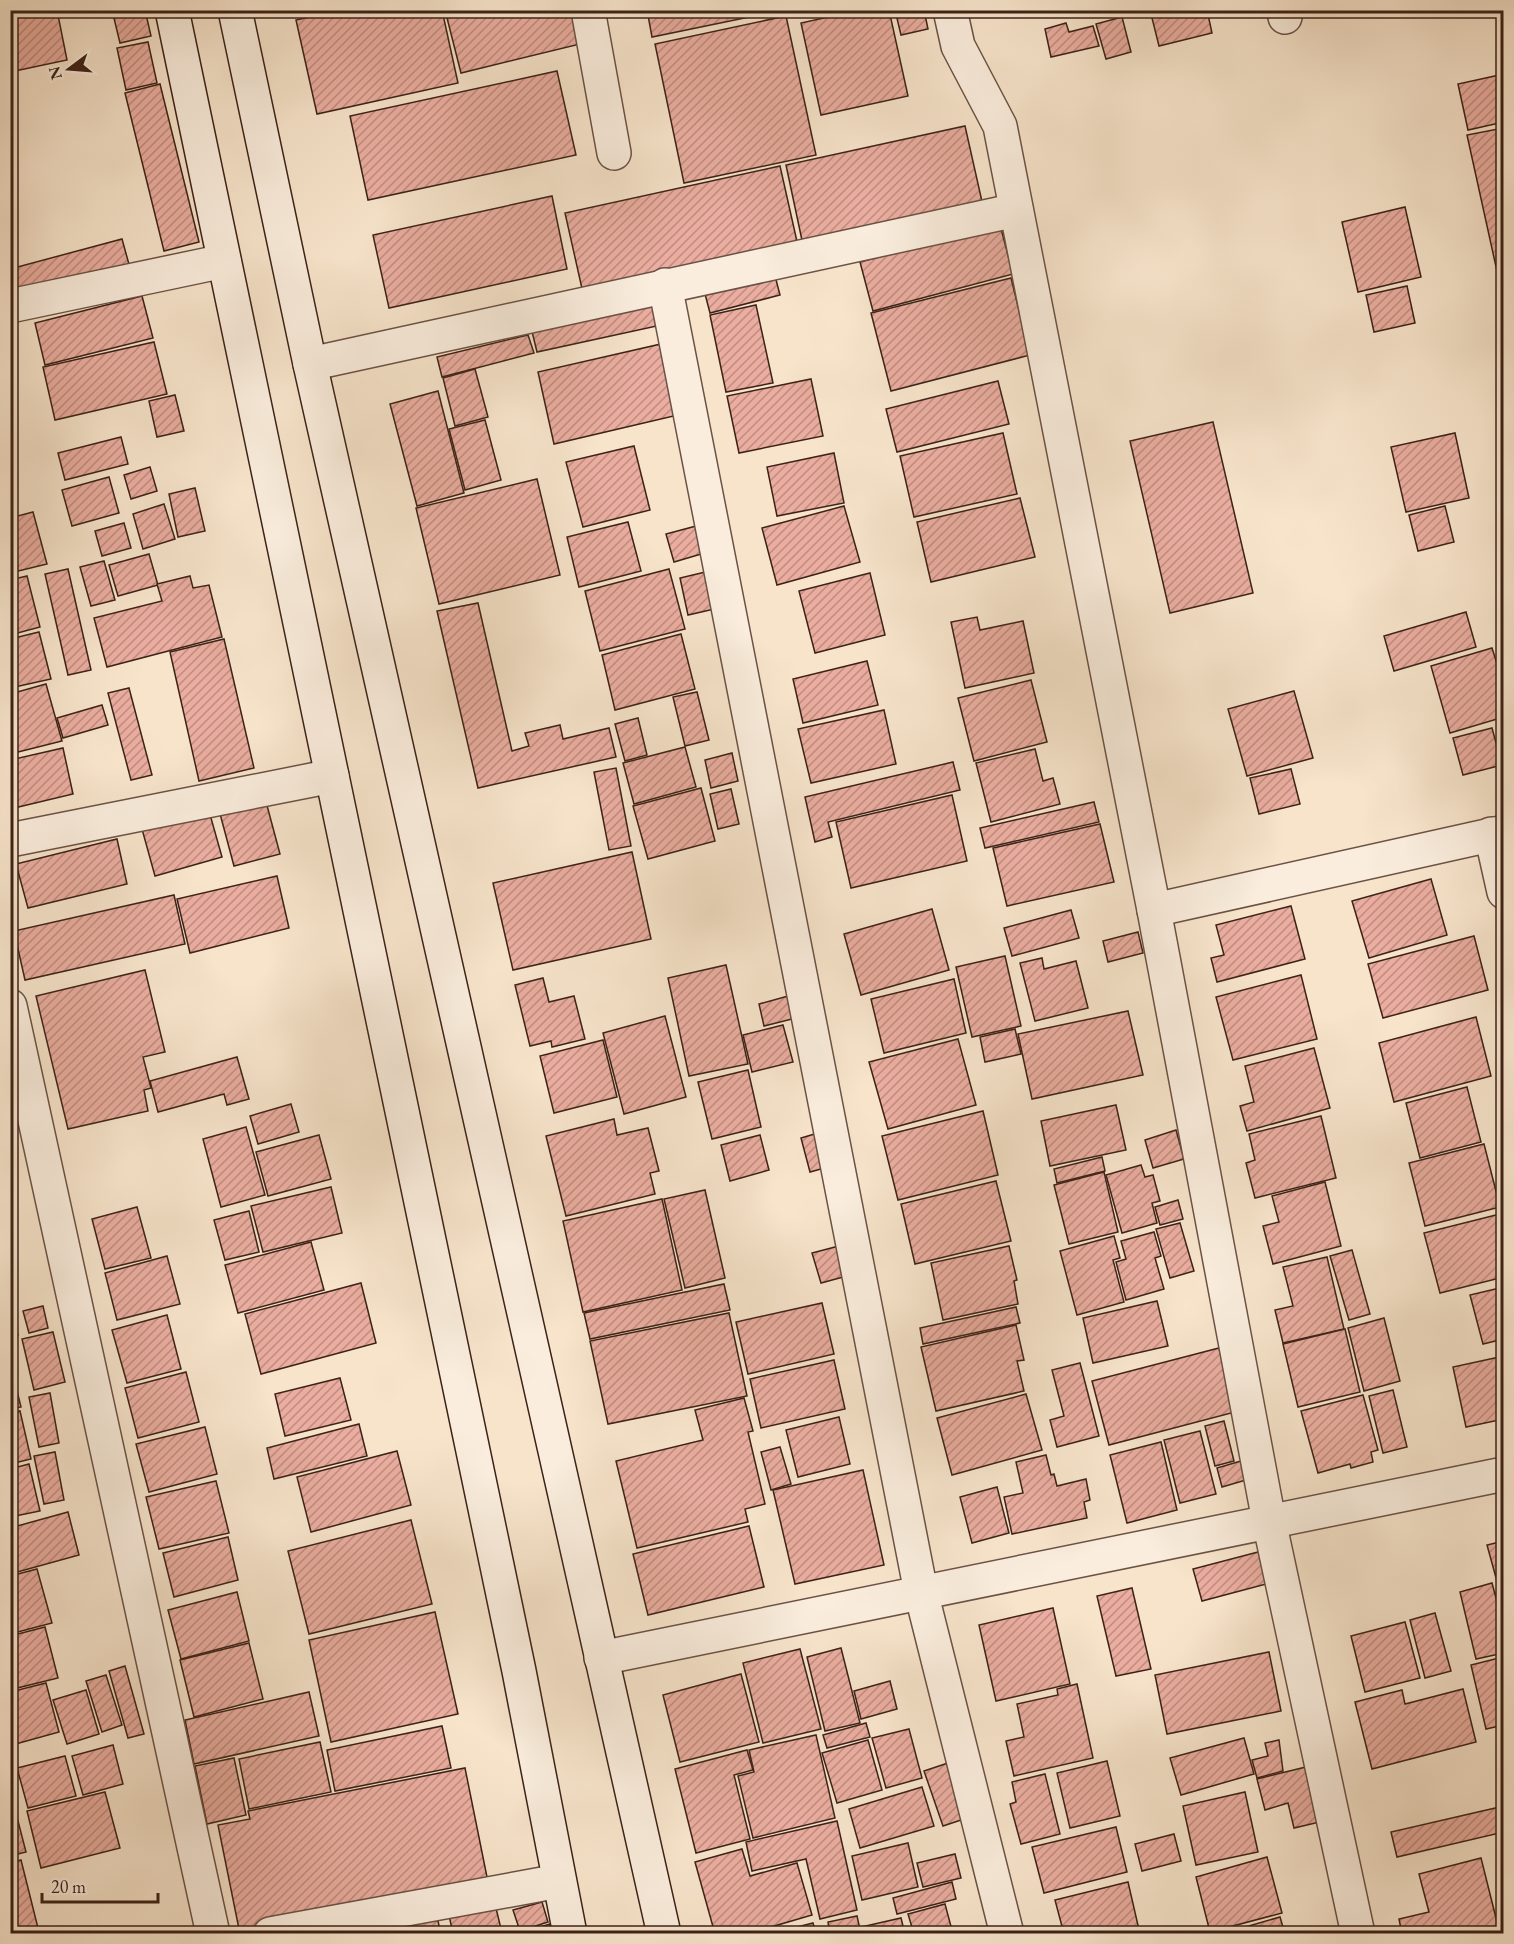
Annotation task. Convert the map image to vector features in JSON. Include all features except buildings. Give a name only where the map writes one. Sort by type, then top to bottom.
[{"type":"street","points":[[172,10],[519,1671],[570,1934]]},
{"type":"street","points":[[235,10],[310,364],[664,1934]]},
{"type":"street","points":[[588,10],[614,153]]},
{"type":"street","points":[[950,10],[958,46],[1000,126],[1154,910],[1269,1521],[1358,1934]]},
{"type":"street","points":[[310,364],[1016,210]]},
{"type":"street","points":[[10,306],[224,261]]},
{"type":"street","points":[[665,285],[921,1592],[1007,1934]]},
{"type":"street","points":[[10,840],[332,776]]},
{"type":"street","points":[[1154,910],[1497,833],[1503,892]]},
{"type":"street","points":[[10,1006],[213,1934]]},
{"type":"street","points":[[601,1658],[1503,1474]]},
{"type":"street","points":[[270,1934],[559,1881]]}]
